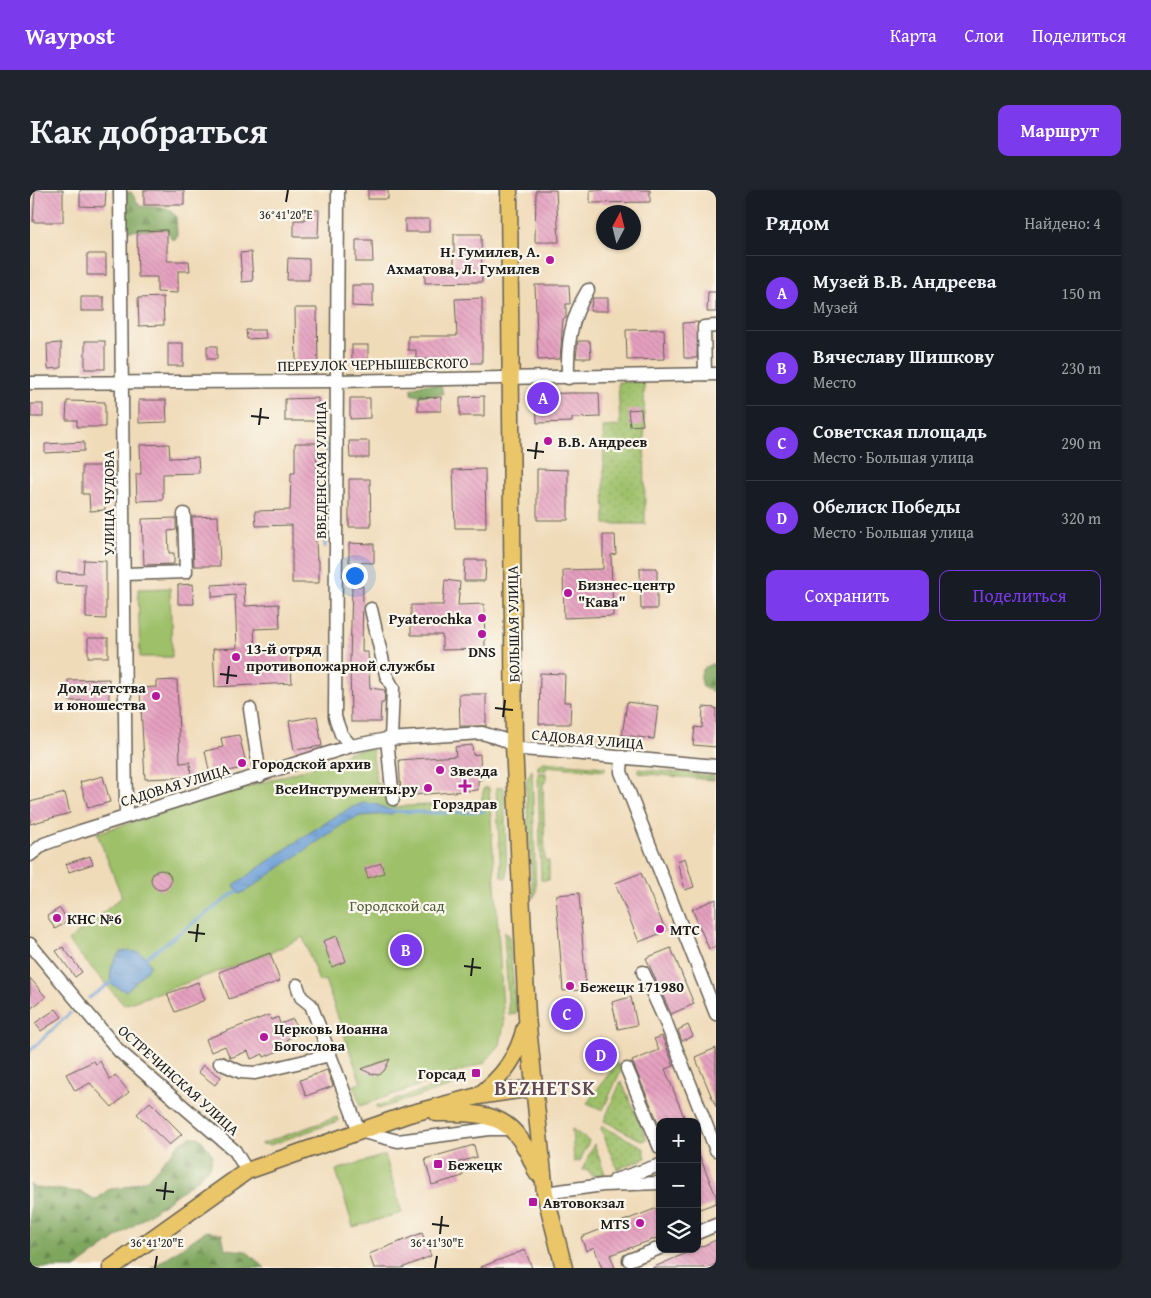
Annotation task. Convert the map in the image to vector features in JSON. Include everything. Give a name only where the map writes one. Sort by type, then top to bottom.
[{"type":"main road","name":"БОЛЬШАЯ УЛИЦА","points":[[509,190],[514,745],[527,1018],[545,1193]]},
{"type":"main road","points":[[478,1096],[496,1081],[515,1057],[527,1018]]},
{"type":"main road","points":[[111,1268],[247,1171],[409,1114],[478,1096],[533,1088]]},
{"type":"main road","points":[[409,1114],[475,1114],[495,1119],[513,1128],[526,1146],[545,1193],[564,1268]]},
{"type":"street","name":"УЛИЦА ЧУДОВА","points":[[120,190],[126,816]]},
{"type":"street","name":"ВВЕДЕНСКАЯ УЛИЦА","points":[[338,190],[336,717],[341,734],[351,746]]},
{"type":"street","points":[[568,378],[570,332],[577,308],[588,290]]},
{"type":"street","points":[[710,374],[704,326],[716,326]]},
{"type":"street","name":"ПЕРЕУЛОК ЧЕРНЫШЕВСКОГО","points":[[30,383],[568,378],[710,374]]},
{"type":"street","points":[[125,574],[186,572],[184,514]]},
{"type":"street","points":[[371,609],[386,674],[393,688],[389,739],[393,799]]},
{"type":"street","points":[[250,710],[260,776]]},
{"type":"street","name":"САДОВАЯ УЛИЦА","points":[[30,854],[44,844],[126,816],[260,776],[351,746],[389,739],[482,733],[528,751],[716,766]]},
{"type":"street","points":[[622,757],[621,772],[716,1014]]},
{"type":"street","points":[[30,846],[44,844]]},
{"type":"street","name":"ОСТРЕЧИНСКАЯ УЛИЦА","points":[[30,944],[119,1052],[235,1151],[247,1171]]},
{"type":"street","points":[[643,972],[667,1025],[716,1150]]},
{"type":"street","points":[[297,985],[301,997],[311,1005],[359,1131],[398,1141],[489,1129],[513,1128]]},
{"type":"street","points":[[220,1063],[241,1072],[255,1073],[330,1055]]},
{"type":"street","points":[[626,1068],[656,1139]]},
{"type":"street","points":[[603,1184],[656,1166]]},
{"type":"street","points":[[545,1193],[603,1184],[656,1183]]},
{"type":"street","points":[[701,1231],[716,1225]]},
{"type":"street","points":[[629,1260],[656,1250]]},
{"type":"green space","points":[[131,192],[140,206],[167,208],[176,216],[177,236],[175,239],[172,240],[167,229],[126,231],[124,193]]},
{"type":"green space","points":[[618,382],[644,382],[645,524],[605,524],[603,427],[620,426]]},
{"type":"green space","points":[[424,384],[441,385],[443,394],[419,396],[411,394],[412,388]]},
{"type":"green space","points":[[170,588],[172,657],[140,657],[138,589]]},
{"type":"green space","points":[[712,664],[716,665],[716,693],[704,688],[701,681],[702,671]]},
{"type":"green space","name":"Городской сад","points":[[372,749],[377,784],[388,784],[391,807],[481,802],[484,788],[489,788],[504,1024],[500,1045],[484,1063],[360,1106],[354,1085],[361,1083],[325,980],[319,982],[303,937],[270,953],[124,1005],[68,941],[122,897],[97,833],[336,760],[350,752]]},
{"type":"green space","points":[[544,762],[605,767],[605,771],[546,766],[546,770],[538,770],[538,765]]},
{"type":"green space","points":[[638,769],[714,776],[714,780],[638,773]]},
{"type":"green space","points":[[532,770],[536,893],[533,898],[526,788],[527,779]]},
{"type":"green space","points":[[538,773],[546,773],[546,782],[543,783],[545,861],[549,861],[549,880],[541,880]]},
{"type":"green space","points":[[504,787],[507,877],[504,878],[501,876],[496,788]]},
{"type":"green space","points":[[504,932],[509,935],[516,1014],[509,1015]]},
{"type":"green space","points":[[617,1063],[621,1070],[603,1110],[587,1103]]},
{"type":"green space","points":[[464,1077],[461,1083],[378,1109],[376,1106]]},
{"type":"green space","points":[[621,1081],[647,1139],[643,1141],[604,1121]]},
{"type":"green space","points":[[337,1117],[338,1121],[270,1145],[261,1144]]},
{"type":"green space","points":[[602,1126],[643,1147],[646,1158],[617,1169],[601,1129]]},
{"type":"green space","points":[[572,1129],[589,1141],[580,1161],[574,1162]]},
{"type":"green space","points":[[191,1137],[199,1137],[213,1155],[210,1167],[198,1179],[75,1268],[30,1268],[30,1184],[32,1187],[81,1192],[96,1200],[109,1189],[122,1188],[147,1179],[181,1142]]},
{"type":"green space","points":[[594,1144],[605,1174],[592,1176],[588,1170],[582,1170]]},
{"type":"green space","points":[[385,1155],[402,1213],[353,1227],[336,1170]]},
{"type":"green space","points":[[206,1231],[222,1234],[225,1249],[246,1251],[265,1268],[152,1268]]},
{"type":"water","points":[[363,803],[375,804],[395,812],[360,816],[346,822],[240,894],[234,885],[309,833],[348,809]]},
{"type":"water","points":[[130,951],[142,954],[146,957],[150,966],[126,991],[112,985],[110,976],[111,968],[120,952]]},
{"type":"building","points":[[35,190],[63,190],[63,222],[33,222]]},
{"type":"building","points":[[80,190],[106,190],[105,207],[80,206]]},
{"type":"building","points":[[144,190],[184,190],[184,205],[144,205]]},
{"type":"building","points":[[368,190],[388,190],[388,199],[368,199]]},
{"type":"building","points":[[536,190],[556,190],[559,242],[535,242]]},
{"type":"building","points":[[590,190],[650,190],[650,202],[590,203]]},
{"type":"building","points":[[305,210],[319,210],[318,237],[294,237],[294,220],[305,220]]},
{"type":"building","points":[[405,219],[429,219],[429,232],[405,232]]},
{"type":"building","points":[[167,230],[167,261],[189,261],[190,271],[178,271],[178,293],[157,292],[157,277],[138,277],[137,231]]},
{"type":"building","points":[[454,234],[481,234],[482,282],[425,283],[425,272],[454,271]]},
{"type":"building","points":[[356,240],[372,240],[373,262],[356,262]]},
{"type":"building","points":[[251,252],[253,281],[242,282],[240,253]]},
{"type":"building","points":[[87,254],[106,254],[106,275],[87,275]]},
{"type":"building","points":[[288,258],[309,259],[309,280],[287,280]]},
{"type":"building","points":[[352,285],[373,285],[373,307],[352,306]]},
{"type":"building","points":[[535,285],[569,285],[570,304],[566,304],[566,318],[563,319],[560,359],[538,360]]},
{"type":"building","points":[[708,292],[716,292],[716,312],[707,312]]},
{"type":"building","points":[[81,297],[104,297],[104,311],[81,311]]},
{"type":"building","points":[[163,297],[164,325],[139,326],[138,298]]},
{"type":"building","points":[[482,298],[482,363],[444,363],[444,360],[416,359],[416,350],[408,350],[408,336],[457,336],[455,299]]},
{"type":"building","points":[[593,298],[608,298],[608,311],[590,311]]},
{"type":"building","points":[[295,308],[317,308],[318,367],[296,367]]},
{"type":"building","points":[[698,322],[697,358],[684,358],[683,323]]},
{"type":"building","points":[[664,329],[665,359],[627,360],[626,330]]},
{"type":"building","points":[[246,330],[265,330],[266,338],[247,339]]},
{"type":"building","points":[[85,341],[105,341],[105,369],[85,369]]},
{"type":"building","points":[[578,341],[590,341],[591,358],[576,358]]},
{"type":"building","points":[[61,343],[61,368],[48,369],[47,344]]},
{"type":"building","points":[[168,343],[183,343],[183,366],[168,366]]},
{"type":"building","points":[[352,345],[368,345],[368,363],[352,363]]},
{"type":"building","points":[[207,346],[217,346],[217,359],[207,359]]},
{"type":"building","points":[[599,393],[600,417],[572,418],[572,422],[537,423],[536,394]]},
{"type":"building","points":[[484,396],[484,416],[460,416],[460,397]]},
{"type":"building","points":[[441,397],[441,411],[418,411],[418,398]]},
{"type":"building","points":[[318,398],[318,421],[285,421],[285,399]]},
{"type":"building","points":[[350,398],[370,398],[370,418],[350,419]]},
{"type":"building","points":[[139,400],[166,400],[167,422],[139,423]]},
{"type":"building","points":[[67,401],[105,402],[105,427],[77,427],[77,420],[66,420]]},
{"type":"building","points":[[31,404],[43,404],[43,417],[31,417]]},
{"type":"building","points":[[641,409],[643,425],[630,426],[628,410]]},
{"type":"building","points":[[349,441],[369,441],[369,458],[350,458]]},
{"type":"building","points":[[84,442],[84,451],[45,453],[45,444]]},
{"type":"building","points":[[295,443],[317,443],[316,542],[317,560],[319,560],[319,583],[292,583],[292,525],[256,526],[255,511],[290,510],[291,473],[295,473]]},
{"type":"building","points":[[169,444],[170,458],[198,457],[199,473],[163,474],[163,500],[137,501],[136,474],[141,474],[140,445]]},
{"type":"building","points":[[82,466],[104,466],[105,510],[90,511],[89,494],[82,494]]},
{"type":"building","points":[[485,469],[486,528],[455,528],[453,470]]},
{"type":"building","points":[[537,469],[568,470],[568,520],[537,520]]},
{"type":"building","points":[[349,479],[370,479],[371,527],[349,527]]},
{"type":"building","points":[[218,516],[220,566],[194,566],[192,517]]},
{"type":"building","points":[[176,518],[176,530],[168,531],[169,553],[174,553],[174,564],[144,565],[142,519]]},
{"type":"building","points":[[603,535],[615,535],[616,554],[611,555],[613,616],[564,618],[563,570],[603,569]]},
{"type":"building","points":[[349,543],[374,544],[374,563],[349,562]]},
{"type":"building","points":[[84,560],[106,561],[106,619],[86,618],[86,585],[56,584],[57,572],[83,573]]},
{"type":"building","points":[[465,560],[486,560],[485,581],[464,581]]},
{"type":"building","points":[[640,568],[657,568],[657,609],[641,609]]},
{"type":"building","points":[[445,580],[460,582],[458,605],[484,604],[485,649],[442,650],[442,635],[411,635],[411,605],[443,605]]},
{"type":"building","points":[[244,583],[245,606],[279,604],[280,628],[254,629],[255,647],[259,646],[259,652],[290,650],[292,683],[215,687],[213,649],[237,648],[235,595],[212,597],[212,585]]},
{"type":"building","points":[[193,584],[194,604],[178,604],[178,585]]},
{"type":"building","points":[[352,586],[363,586],[362,652],[368,652],[370,688],[385,690],[384,703],[381,703],[380,722],[351,722]]},
{"type":"building","points":[[88,638],[108,638],[108,657],[88,657]]},
{"type":"building","points":[[540,673],[565,674],[564,702],[571,702],[570,724],[539,724]]},
{"type":"building","points":[[109,679],[109,700],[69,701],[68,680]]},
{"type":"building","points":[[177,680],[180,763],[190,762],[191,777],[145,779],[140,688],[156,687],[156,681]]},
{"type":"building","points":[[459,694],[486,694],[486,726],[460,726]]},
{"type":"building","points":[[627,702],[658,706],[654,739],[622,735]]},
{"type":"building","points":[[703,707],[716,708],[716,747],[693,745],[695,727],[702,728]]},
{"type":"building","points":[[317,716],[322,746],[294,750],[289,721]]},
{"type":"building","points":[[239,735],[247,767],[210,775],[205,751],[223,747],[221,738]]},
{"type":"building","name":"Звезда","points":[[472,745],[473,755],[480,754],[481,780],[478,780],[478,790],[401,796],[399,760],[456,756],[455,747]]},
{"type":"building","points":[[103,776],[110,802],[88,808],[80,782]]},
{"type":"building","points":[[65,793],[70,813],[30,824],[30,802]]},
{"type":"building","points":[[90,856],[93,864],[69,872],[66,864]]},
{"type":"building","points":[[685,858],[694,887],[685,890],[677,861]]},
{"type":"building","points":[[381,863],[384,873],[368,878],[365,869]]},
{"type":"building","points":[[161,870],[168,873],[171,880],[168,887],[161,890],[154,887],[151,880],[154,873]]},
{"type":"building","points":[[641,873],[666,931],[639,942],[615,883]]},
{"type":"building","points":[[579,893],[586,990],[563,991],[556,895]]},
{"type":"building","points":[[716,899],[716,947],[709,949],[692,909]]},
{"type":"building","name":"КНС №6","points":[[60,908],[68,921],[55,929],[47,916]]},
{"type":"building","points":[[337,936],[346,961],[332,967],[323,941]]},
{"type":"building","points":[[63,947],[82,972],[75,977],[56,951]]},
{"type":"building","points":[[671,948],[694,1004],[671,1014],[646,958]]},
{"type":"building","points":[[270,953],[280,981],[229,999],[219,972]]},
{"type":"building","points":[[30,978],[46,997],[30,1009]]},
{"type":"building","points":[[198,982],[205,1000],[175,1012],[167,994]]},
{"type":"building","points":[[631,997],[637,1025],[618,1029],[612,1002]]},
{"type":"building","points":[[56,1009],[62,1017],[41,1031],[35,1023]]},
{"type":"building","name":"Церковь Иоанна Богослова","points":[[269,1015],[271,1020],[278,1017],[280,1024],[293,1019],[299,1034],[287,1039],[288,1044],[282,1047],[283,1049],[264,1057],[263,1054],[251,1059],[248,1051],[230,1058],[225,1046],[211,1052],[206,1039]]},
{"type":"building","points":[[688,1025],[693,1036],[682,1041],[678,1030]]},
{"type":"building","points":[[662,1036],[674,1066],[665,1069],[684,1118],[656,1118],[632,1061],[659,1050],[654,1039]]},
{"type":"building","points":[[716,1048],[716,1107],[695,1057]]},
{"type":"building","points":[[390,1059],[384,1071],[379,1075],[361,1069]]},
{"type":"building","points":[[94,1061],[96,1064],[100,1061],[110,1080],[115,1075],[129,1092],[112,1107],[90,1083],[75,1091],[66,1074]]},
{"type":"building","points":[[203,1065],[221,1077],[215,1085],[198,1072]]},
{"type":"building","points":[[327,1070],[333,1086],[306,1096],[300,1080]]},
{"type":"building","points":[[150,1102],[182,1134],[169,1145],[137,1114]]},
{"type":"building","name":"Бежецк","points":[[474,1145],[477,1157],[459,1162],[463,1176],[432,1185],[425,1159]]},
{"type":"building","points":[[701,1160],[716,1196],[716,1203],[701,1209]]},
{"type":"building","points":[[656,1209],[656,1238],[610,1255],[615,1268],[602,1268],[594,1247],[586,1251],[581,1237]]},
{"type":"building","points":[[422,1233],[431,1256],[402,1268],[374,1268],[369,1254]]},
{"type":"building","points":[[716,1240],[716,1264],[708,1268],[652,1268],[686,1253],[701,1253],[701,1247]]},
{"type":"building","points":[[525,1250],[532,1268],[481,1268],[481,1267]]},
{"type":"waterway","points":[[325,547],[326,446]]},
{"type":"waterway","points":[[390,811],[442,813],[484,811]]},
{"type":"waterway","points":[[144,959],[237,891]]},
{"type":"waterway","points":[[89,998],[113,981]]},
{"type":"waterway","points":[[30,1051],[70,1013]]},
{"type":"place","name":"Н. Гумилев, А. Ахматова, Л. Гумилев","points":[[550,260]]},
{"type":"place","name":"Музей В.В. Андреева","points":[[543,398]]},
{"type":"place","name":"В.В. Андреев","points":[[548,441]]},
{"type":"place","name":"Бизнес-центр \"Кава\"","points":[[568,593]]},
{"type":"place","name":"Pyaterochka","points":[[482,618]]},
{"type":"place","name":"DNS","points":[[482,634]]},
{"type":"place","name":"13-й отряд противопожарной службы","points":[[236,657]]},
{"type":"place","name":"Дом детства и юношества","points":[[156,696]]},
{"type":"place","name":"Городской архив","points":[[242,763]]},
{"type":"place","name":"Звезда","points":[[440,770]]},
{"type":"place","name":"Горздрав","points":[[465,786]]},
{"type":"place","name":"ВсеИнструменты.ру","points":[[428,788]]},
{"type":"place","name":"КНС №6","points":[[57,918]]},
{"type":"place","name":"МТС","points":[[660,929]]},
{"type":"place","name":"Вячеславу Шишкову","points":[[406,950]]},
{"type":"place","name":"Бежецк 171980","points":[[570,986]]},
{"type":"place","name":"Советская площадь","points":[[567,1014]]},
{"type":"place","name":"Церковь Иоанна Богослова","points":[[264,1037]]},
{"type":"place","name":"Обелиск Победы","points":[[601,1055]]},
{"type":"place","name":"Горсад","points":[[476,1073]]},
{"type":"place","name":"Бежецк","points":[[438,1164]]},
{"type":"place","name":"Автовокзал","points":[[533,1202]]},
{"type":"place","name":"MTS","points":[[640,1223]]},
{"type":"district","name":"BEZHETSK","points":[[545,1087]]}]
